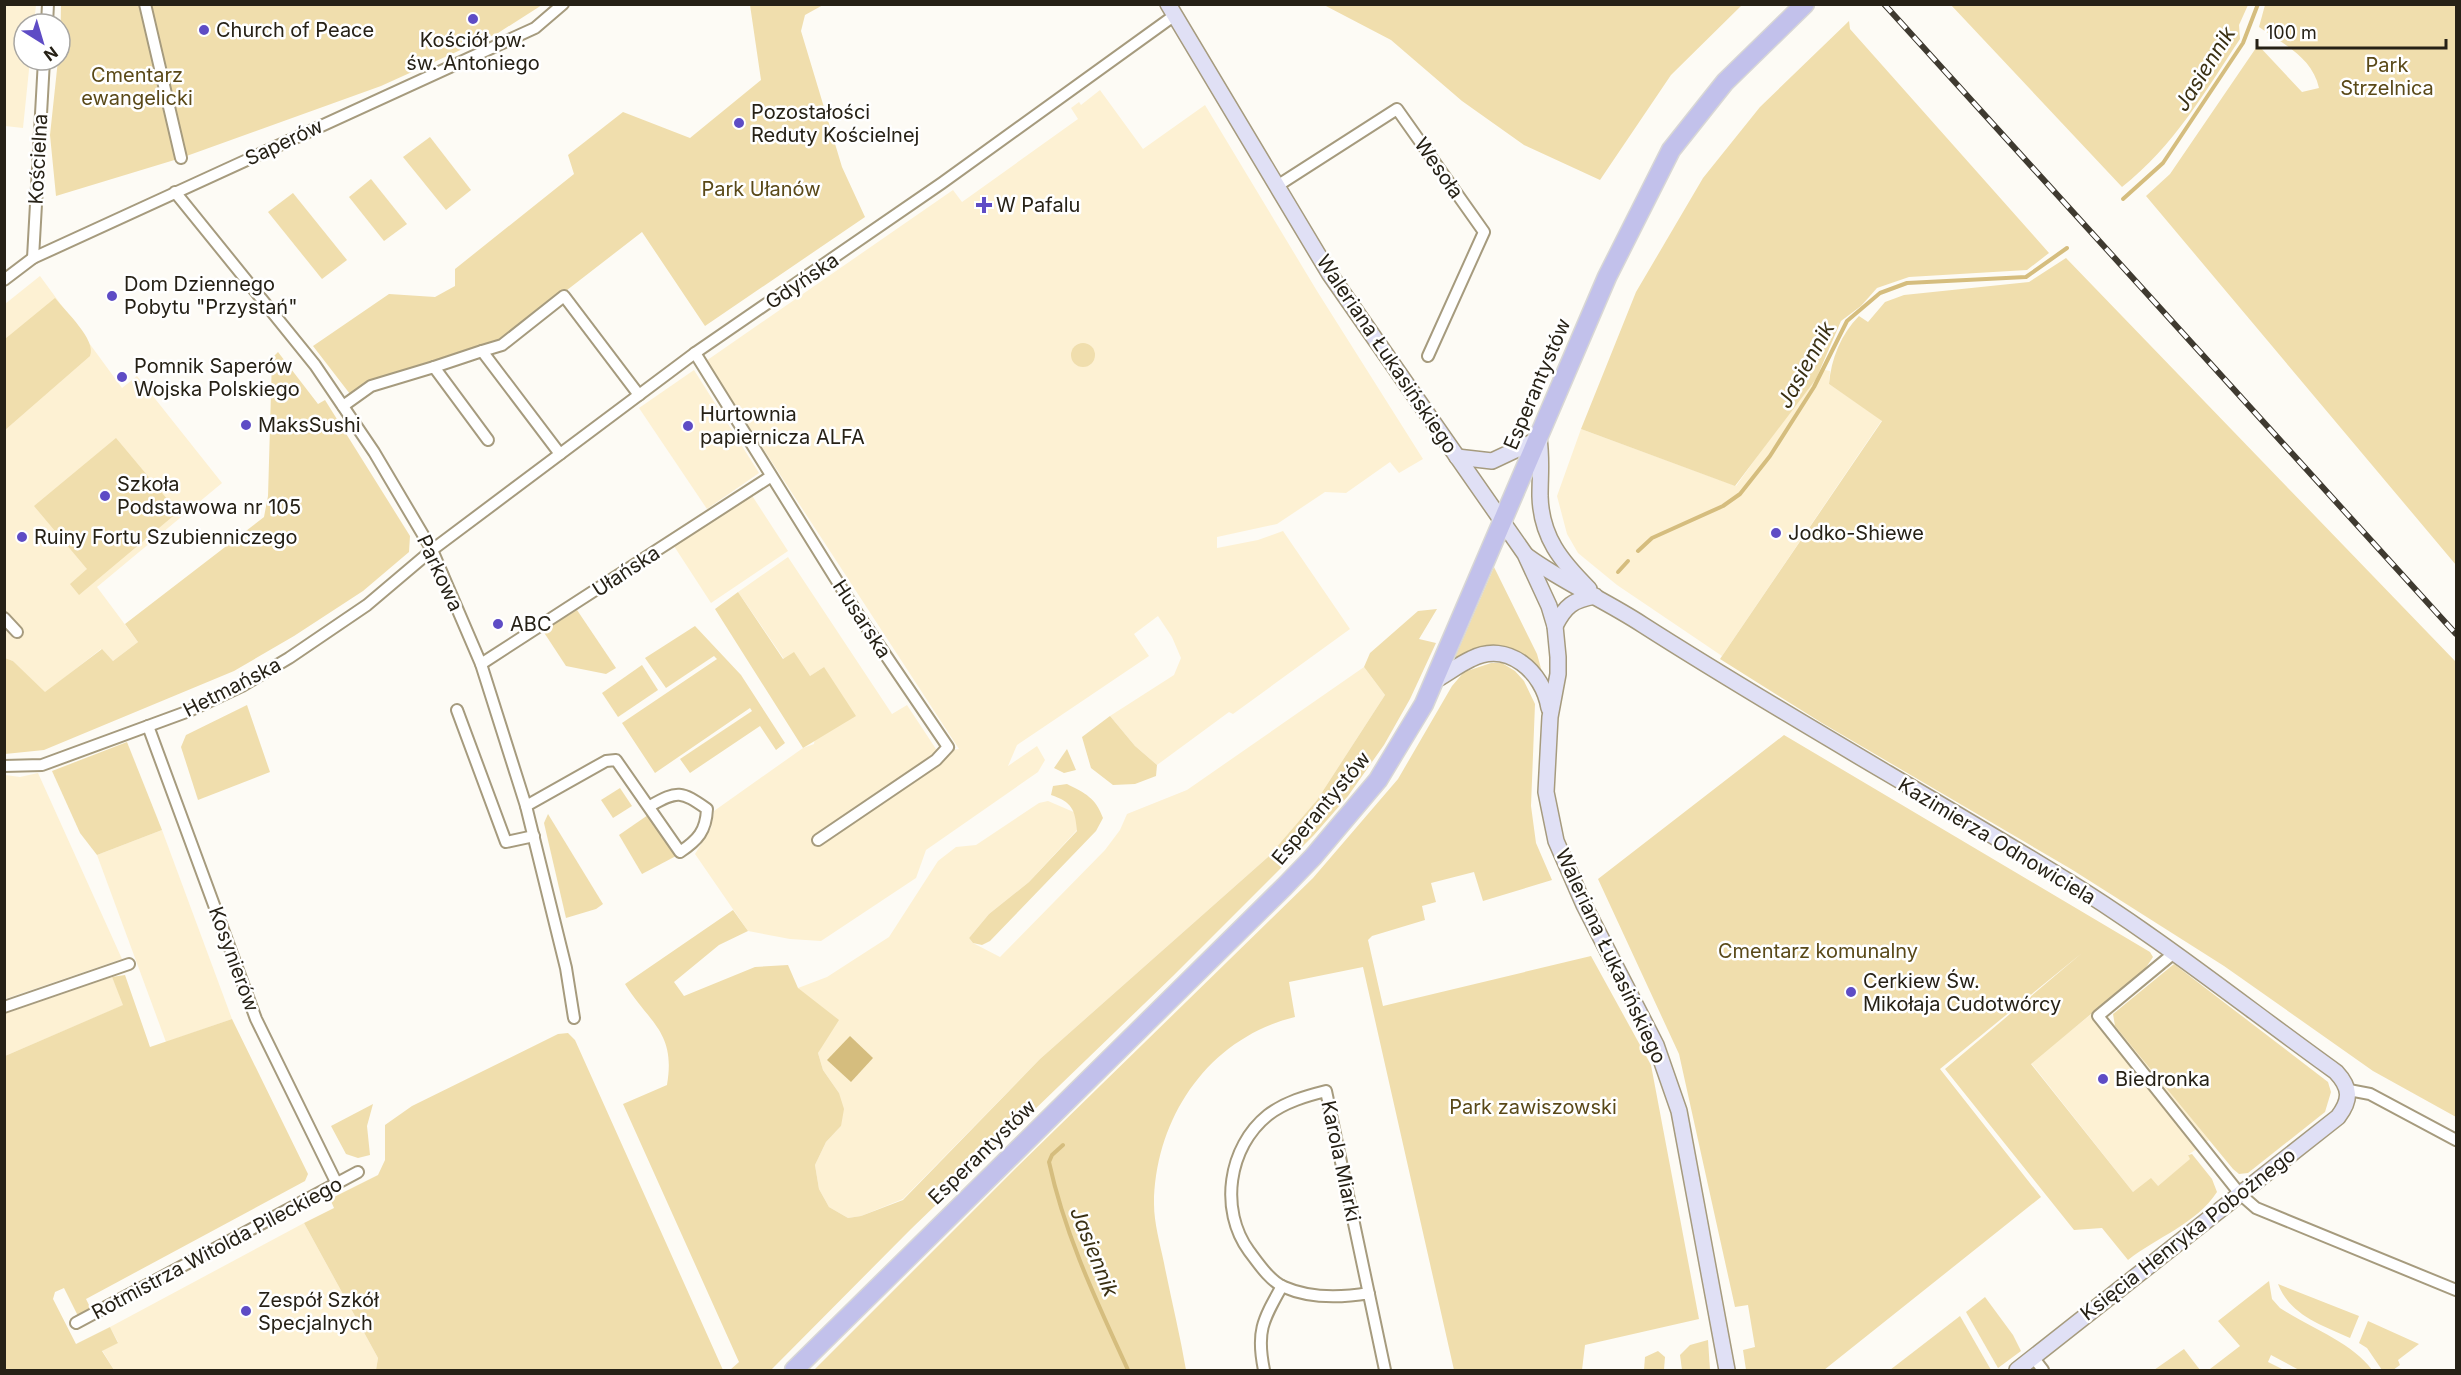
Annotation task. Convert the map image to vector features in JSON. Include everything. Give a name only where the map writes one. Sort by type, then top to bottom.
[{"type":"main road","name":"Esperantystów","points":[[794,1371],[1313,857],[1378,780],[1413,724],[1434,681],[1607,277],[1671,150],[1725,82],[1805,4]]},
{"type":"street","points":[[145,4],[180,158]]},
{"type":"street","name":"Saperów","points":[[4,280],[33,258],[535,28],[563,4]]},
{"type":"street","name":"Waleriana Łukasińskiego","points":[[1172,10],[1329,273],[1525,554],[1544,593],[1555,626],[1558,675],[1550,717],[1546,792],[1556,841],[1584,905],[1656,1045],[1679,1111],[1727,1371]]},
{"type":"street","name":"Gdyńska","points":[[432,550],[695,353],[942,183],[1172,10]]},
{"type":"street","name":"Kościelna","points":[[33,258],[43,72]]},
{"type":"street","name":"Wesoła","points":[[1277,186],[1398,109],[1484,232],[1428,356]]},
{"type":"street","name":"Parkowa","points":[[175,192],[303,349],[374,453],[432,550],[481,664],[526,806],[566,968],[574,1018]]},
{"type":"street","points":[[343,406],[371,386],[502,345],[564,296],[639,395]]},
{"type":"street","points":[[482,351],[560,454]]},
{"type":"street","name":"Husarska","points":[[695,353],[770,477],[857,613],[948,747],[936,760],[818,840]]},
{"type":"street","points":[[434,367],[488,440]]},
{"type":"street","points":[[1457,457],[1492,461],[1539,440],[1542,462],[1542,515],[1547,536],[1557,555],[1595,596]]},
{"type":"street","name":"Ułańska","points":[[481,664],[770,477]]},
{"type":"street","name":"Hetmańska","points":[[4,766],[42,765],[148,726],[242,686],[290,658],[367,605],[432,550]]},
{"type":"street","name":"Kazimierza Odnowiciela","points":[[1525,554],[1564,581],[1595,596],[1764,702],[2059,875],[2174,953],[2336,1072],[2349,1090]]},
{"type":"street","points":[[1555,626],[1562,612],[1573,601],[1595,596]]},
{"type":"street","points":[[4,618],[17,632]]},
{"type":"street","name":"Waleriana Łukasińskiego","points":[[1434,681],[1472,658],[1500,654],[1514,659],[1535,674],[1547,697],[1550,717]]},
{"type":"street","points":[[457,710],[506,842],[534,836]]},
{"type":"street","name":"Kosynierów","points":[[148,726],[256,1019],[337,1184]]},
{"type":"street","points":[[526,806],[606,761],[616,760],[680,852],[698,840],[706,825],[707,809],[688,796],[671,794],[650,806]]},
{"type":"street","points":[[2174,953],[2098,1016],[2240,1194],[2256,1208],[2457,1290]]},
{"type":"street","points":[[4,1007],[129,964]]},
{"type":"street","name":"Karola Miarki","points":[[1369,1293],[1347,1297],[1319,1297],[1282,1286],[1259,1265],[1245,1245],[1237,1227],[1230,1190],[1237,1158],[1267,1116],[1303,1097],[1326,1090],[1369,1293],[1385,1371]]},
{"type":"street","points":[[2349,1090],[2370,1094],[2457,1140]]},
{"type":"street","name":"Księcia Henryka Pobożnego","points":[[2016,1371],[2338,1117],[2347,1102],[2349,1090]]},
{"type":"street","name":"Rotmistrza Witolda Pileckiego","points":[[76,1323],[358,1172]]},
{"type":"street","points":[[1264,1371],[1258,1340],[1262,1323],[1282,1286]]},
{"type":"street","points":[[2033,1357],[2043,1371]]},
{"type":"shaded area","points":[[4,5],[36,5],[35,12],[12,12],[12,72],[29,72],[23,128],[5,126]]},
{"type":"shaded area","points":[[1100,90],[1143,149],[1205,105],[1317,291],[1423,459],[1399,473],[1390,462],[1346,493],[1325,492],[1277,524],[1217,537],[1217,548],[1258,540],[1283,531],[1350,629],[1233,714],[1229,712],[1157,765],[1135,746],[1110,716],[1174,675],[1181,658],[1172,637],[1158,616],[1134,634],[1149,656],[1017,745],[1008,766],[1037,746],[1045,760],[1038,772],[926,850],[916,878],[821,941],[790,939],[748,931],[695,854],[711,828],[714,811],[803,748],[814,744],[824,667],[810,676],[784,659],[738,592],[788,557],[892,714],[907,705],[938,752],[959,749],[706,361],[953,190],[962,202],[1078,119],[1071,108],[1079,102],[1081,105]]},
{"type":"shaded area","name":"Szkoła Podstawowa nr 105","points":[[40,276],[122,388],[137,376],[222,483],[97,587],[138,642],[113,661],[101,649],[45,693],[13,661],[5,658],[5,304]]},
{"type":"shaded area","points":[[1820,369],[1830,371],[1829,384],[1882,420],[1722,656],[1617,585],[1578,553],[1567,534],[1557,496],[1581,429],[1736,486]]},
{"type":"shaded area","points":[[694,370],[759,473],[707,509],[639,408]]},
{"type":"shaded area","points":[[751,494],[788,551],[711,603],[672,543]]},
{"type":"shaded area","points":[[1364,667],[1385,695],[1317,800],[1268,857],[1040,1059],[903,1199],[861,1216],[848,1218],[829,1207],[819,1189],[815,1165],[826,1142],[841,1126],[839,1093],[823,1070],[818,1053],[823,1043],[798,988],[827,977],[889,937],[938,861],[956,847],[976,845],[1039,803],[1048,801],[1076,813],[1077,830],[1029,882],[989,914],[969,938],[973,943],[1000,957],[1105,850],[1120,830],[1127,814],[1187,790]]},
{"type":"shaded area","points":[[38,773],[122,959],[5,999],[5,775],[20,777]]},
{"type":"shaded area","points":[[162,830],[232,1019],[166,1042],[97,855]]},
{"type":"shaded area","points":[[112,977],[124,1005],[5,1056],[4,1014]]},
{"type":"shaded area","points":[[2100,1007],[2209,1140],[2188,1155],[2191,1159],[2158,1186],[2133,1192],[2031,1063]]},
{"type":"shaded area","points":[[850,1036],[873,1058],[851,1082],[827,1060]]},
{"type":"shaded area","name":"Zespół Szkół Specjalnych","points":[[304,1223],[378,1358],[376,1370],[114,1370],[102,1350],[118,1342],[110,1327]]},
{"type":"green space","name":"Cmentarz ewangelicki","points":[[61,5],[542,5],[498,33],[381,86],[181,158],[56,196],[50,135],[57,72],[72,72],[72,12],[61,12]]},
{"type":"green space","name":"Park Ułanów","points":[[750,5],[823,5],[805,15],[801,31],[842,167],[865,217],[705,326],[642,232],[505,338],[367,382],[350,394],[313,346],[389,294],[435,297],[455,286],[455,269],[574,174],[568,155],[623,112],[690,138],[761,80]]},
{"type":"green space","points":[[1324,5],[1742,5],[1671,75],[1600,180],[1524,145],[1462,101],[1391,40]]},
{"type":"green space","points":[[1951,5],[2248,5],[2239,25],[2240,39],[2201,99],[2157,154],[2122,187]]},
{"type":"green space","name":"Park Strzelnica","points":[[2265,5],[2456,5],[2456,565],[2146,196],[2170,174],[2258,45],[2302,92],[2319,88],[2310,68],[2303,60],[2259,27]]},
{"type":"green space","points":[[1849,21],[1850,29],[2049,253],[2027,270],[1909,277],[1877,288],[1861,306],[1841,321],[1816,379],[1735,486],[1581,429],[1636,292],[1703,178],[1760,107]]},
{"type":"green space","points":[[430,137],[471,190],[446,210],[403,157]]},
{"type":"green space","points":[[371,179],[407,224],[384,241],[349,197]]},
{"type":"green space","points":[[293,193],[347,260],[322,279],[268,212]]},
{"type":"green space","points":[[2066,258],[2456,662],[2456,1117],[2373,1071],[2224,966],[2071,869],[1822,723],[1720,659],[1882,421],[1829,384],[1838,347],[1859,316],[1868,322],[1885,302],[1904,295],[2029,282]]},
{"type":"green space","points":[[55,298],[85,334],[91,349],[90,356],[5,430],[5,339]]},
{"type":"green space","points":[[1083,343],[1088,344],[1094,350],[1094,360],[1088,366],[1083,367],[1078,366],[1072,360],[1071,355],[1072,350],[1078,344]]},
{"type":"green space","points":[[278,352],[318,404],[325,400],[410,536],[409,552],[363,591],[294,636],[234,671],[44,750],[5,754],[5,658],[13,661],[45,692],[102,649],[113,661],[138,642],[125,624],[264,517],[268,496],[272,358]]},
{"type":"green space","points":[[116,438],[178,512],[79,595],[70,584],[87,569],[34,506]]},
{"type":"green space","points":[[1494,567],[1537,654],[1542,672],[1519,653],[1453,662]]},
{"type":"green space","points":[[738,592],[783,659],[794,652],[810,676],[824,667],[856,716],[803,748],[715,609]]},
{"type":"green space","points":[[1437,609],[1419,639],[1436,643],[1410,699],[1384,745],[1348,796],[1314,835],[1173,976],[911,1229],[771,1370],[730,1370],[739,1362],[623,1104],[667,1085],[669,1067],[668,1052],[659,1030],[625,984],[733,910],[748,931],[719,945],[674,982],[684,996],[755,967],[788,965],[798,988],[839,1020],[818,1053],[823,1070],[839,1093],[844,1109],[841,1126],[826,1142],[815,1165],[819,1189],[829,1207],[848,1218],[861,1216],[903,1200],[1040,1059],[1268,857],[1317,800],[1385,695],[1364,667],[1370,653],[1418,611]]},
{"type":"green space","points":[[577,610],[616,668],[606,674],[566,666],[543,631]]},
{"type":"green space","points":[[695,626],[741,675],[785,743],[776,750],[760,726],[690,773],[680,759],[752,711],[750,708],[655,773],[622,723],[717,659],[714,656],[666,688],[645,658]]},
{"type":"green space","name":"Park zawiszowski","points":[[1491,663],[1502,663],[1515,671],[1524,681],[1535,704],[1531,806],[1536,843],[1552,880],[1483,901],[1474,872],[1431,883],[1436,902],[1422,906],[1425,920],[1372,936],[1368,940],[1383,1006],[1591,956],[1651,1065],[1699,1319],[1585,1345],[1582,1370],[1454,1370],[1363,967],[1289,982],[1295,1017],[1264,1027],[1237,1043],[1213,1062],[1193,1086],[1176,1112],[1164,1141],[1157,1172],[1154,1211],[1186,1370],[814,1370],[1017,1167],[1313,878],[1398,779],[1452,686],[1464,672]]},
{"type":"green space","points":[[642,665],[658,690],[618,717],[602,693]]},
{"type":"green space","points":[[247,705],[270,772],[198,800],[181,747],[186,735]]},
{"type":"green space","points":[[1110,716],[1135,746],[1157,765],[1156,776],[1135,784],[1113,785],[1091,768],[1082,737]]},
{"type":"green space","name":"Cmentarz komunalny","points":[[1784,735],[2150,952],[2153,957],[2145,969],[2031,1064],[2133,1192],[2151,1178],[2158,1186],[2190,1159],[2188,1155],[2192,1154],[2212,1179],[2217,1192],[2187,1222],[2128,1260],[2102,1228],[2074,1230],[1945,1069],[2082,953],[1940,1069],[2041,1197],[1824,1370],[1746,1370],[1743,1350],[1755,1347],[1748,1305],[1735,1307],[1679,1054],[1598,879]]},
{"type":"green space","points":[[127,742],[162,830],[97,855],[80,833],[52,771]]},
{"type":"green space","points":[[1067,749],[1076,770],[1064,773],[1054,768]]},
{"type":"green space","points":[[1067,784],[1084,793],[1097,806],[1103,818],[1096,831],[990,941],[982,945],[973,943],[969,938],[989,914],[1029,882],[1077,831],[1071,807],[1064,800],[1051,795],[1053,786]]},
{"type":"green space","points":[[620,788],[632,806],[613,818],[601,800]]},
{"type":"green space","points":[[548,814],[603,904],[596,909],[566,918],[544,823]]},
{"type":"green space","points":[[648,815],[676,856],[642,874],[619,835]]},
{"type":"green space","points":[[2174,964],[2328,1082],[2331,1092],[2325,1112],[2248,1173],[2239,1174],[2233,1169],[2115,1026],[2113,1014]]},
{"type":"green space","points":[[125,975],[150,1047],[232,1019],[308,1174],[305,1181],[86,1299],[91,1309],[78,1316],[64,1288],[55,1292],[53,1299],[76,1344],[110,1327],[118,1343],[102,1351],[114,1370],[8,1370],[5,1368],[5,1056],[123,1005],[112,977]]},
{"type":"green space","points":[[568,1033],[575,1040],[723,1370],[376,1370],[378,1358],[304,1223],[334,1208],[330,1199],[378,1175],[385,1160],[385,1125],[412,1106],[558,1034]]},
{"type":"green space","points":[[373,1104],[367,1126],[370,1155],[358,1158],[346,1154],[331,1126]]},
{"type":"green space","points":[[2269,1281],[2272,1299],[2280,1308],[2354,1352],[2372,1370],[2299,1370],[2271,1355],[2268,1362],[2284,1370],[2210,1369],[2240,1346],[2218,1321]]},
{"type":"green space","points":[[2278,1284],[2359,1316],[2350,1338],[2298,1311],[2283,1295]]},
{"type":"green space","points":[[1985,1297],[2013,1335],[2021,1351],[1998,1368],[1966,1312]]},
{"type":"green space","points":[[1960,1316],[1991,1370],[1890,1370]]},
{"type":"green space","points":[[2368,1321],[2419,1344],[2398,1360],[2400,1365],[2393,1370],[2382,1370],[2367,1348],[2359,1343]]},
{"type":"green space","points":[[1708,1340],[1710,1370],[1682,1370],[1680,1355],[1690,1345]]},
{"type":"green space","points":[[2184,1349],[2200,1370],[2154,1370]]},
{"type":"green space","points":[[1658,1351],[1665,1357],[1664,1370],[1644,1370],[1645,1357]]},
{"type":"waterway","name":"Jasiennik","points":[[2123,199],[2163,163],[2243,43],[2258,4]]},
{"type":"waterway","name":"Jasiennik","points":[[1638,551],[1652,538],[1723,506],[1740,494],[1770,456],[1814,387],[1847,321],[1880,293],[1907,283],[2026,277],[2067,248]]},
{"type":"waterway","name":"Jasiennik","points":[[1618,572],[1628,561]]},
{"type":"waterway","name":"Jasiennik","points":[[1063,1145],[1052,1155],[1049,1162],[1056,1189],[1083,1268],[1128,1370]]},
{"type":"railway","points":[[1884,4],[2456,634]]},
{"type":"place","name":"Kościół pw. św. Antoniego","points":[[473,19]]},
{"type":"place","name":"Church of Peace","points":[[204,30]]},
{"type":"place","name":"Pozostałości Reduty Kościelnej","points":[[739,123]]},
{"type":"place","name":"W Pafalu","points":[[984,205]]},
{"type":"place","name":"Dom Dziennego Pobytu \"Przystań\"","points":[[112,296]]},
{"type":"place","name":"Pomnik Saperów Wojska Polskiego","points":[[122,377]]},
{"type":"place","name":"MaksSushi","points":[[246,425]]},
{"type":"place","name":"Hurtownia papiernicza ALFA","points":[[688,426]]},
{"type":"place","name":"Szkoła Podstawowa nr 105","points":[[105,496]]},
{"type":"place","name":"Jodko-Shiewe","points":[[1776,533]]},
{"type":"place","name":"Ruiny Fortu Szubienniczego","points":[[22,537]]},
{"type":"place","name":"ABC","points":[[498,624]]},
{"type":"place","name":"Cerkiew Św. Mikołaja Cudotwórcy","points":[[1851,992]]},
{"type":"place","name":"Biedronka","points":[[2103,1079]]},
{"type":"place","name":"Zespół Szkół Specjalnych","points":[[246,1311]]}]
